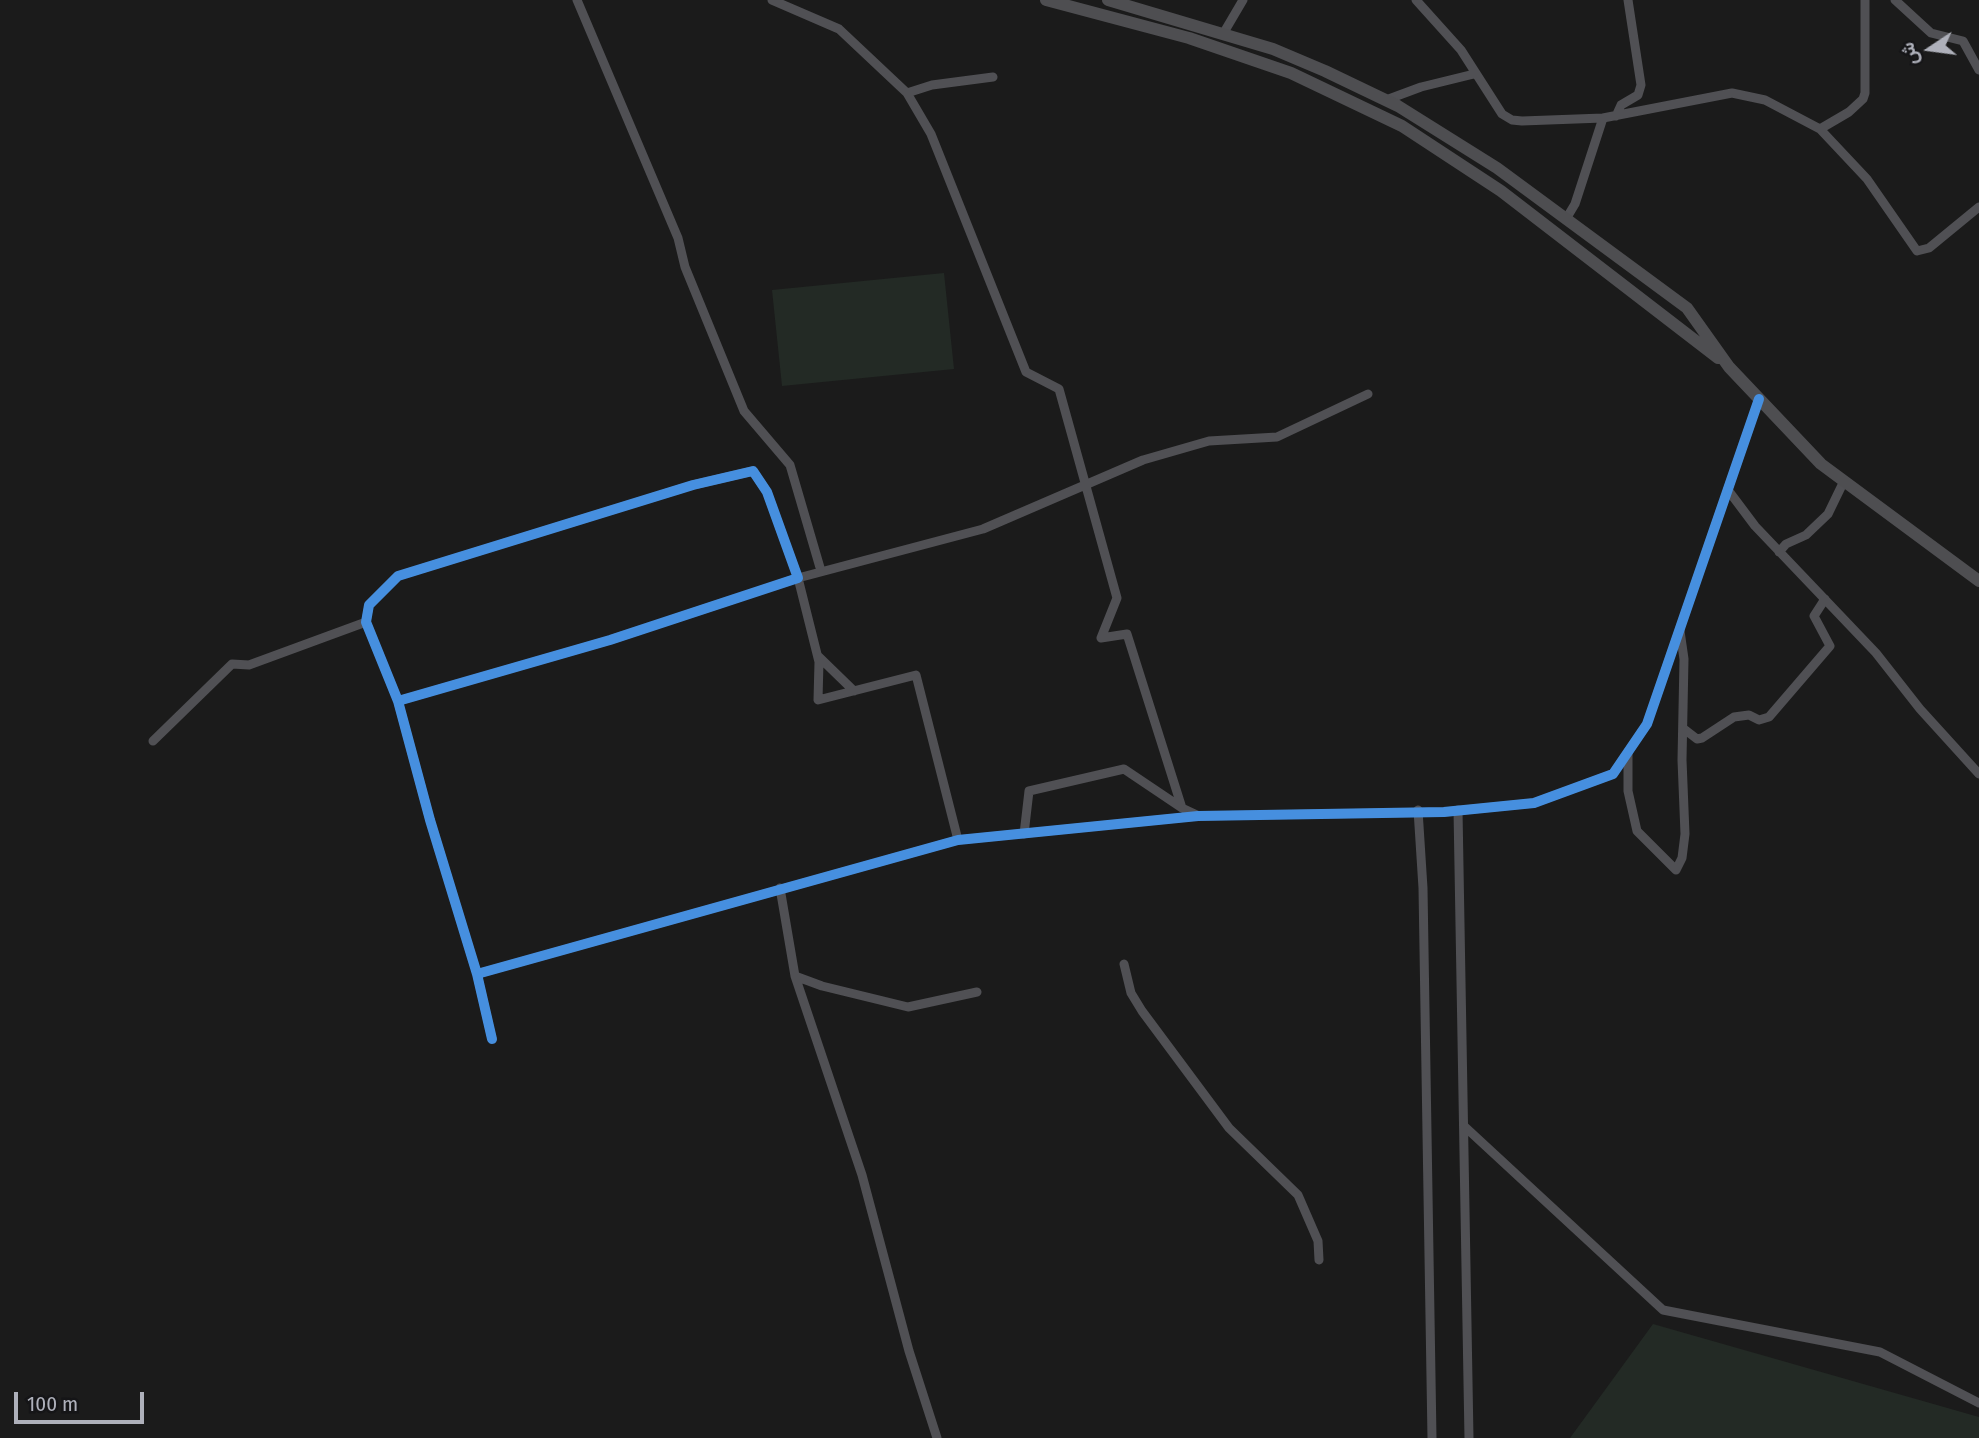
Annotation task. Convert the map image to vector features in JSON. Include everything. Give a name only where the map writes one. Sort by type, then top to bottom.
[{"type":"main road","points":[[1046,0],[1189,38],[1291,73],[1402,126],[1501,191],[1729,367]]},
{"type":"main road","points":[[1108,0],[1273,49],[1386,100],[1497,168],[1687,308],[1729,367],[1821,464],[1979,582]]},
{"type":"street","points":[[577,0],[678,238],[685,267],[744,411],[790,465],[821,571]]},
{"type":"street","points":[[772,0],[839,29],[907,93],[931,134],[1026,372],[1059,389],[1117,598],[1101,638],[1127,634],[1134,648],[1182,808]]},
{"type":"street","points":[[1223,34],[1243,0]]},
{"type":"street","points":[[1416,0],[1461,50],[1502,114],[1511,120],[1603,118],[1732,93],[1765,100],[1820,129],[1867,178],[1916,251],[1929,248],[1979,207]]},
{"type":"street","points":[[1616,116],[1621,105],[1637,95],[1641,85],[1628,0]]},
{"type":"street","points":[[1820,129],[1863,99],[1865,0]]},
{"type":"street","points":[[1895,0],[1931,33],[1963,41],[1976,59],[1979,70]]},
{"type":"street","points":[[1386,100],[1421,87],[1474,74]]},
{"type":"street","points":[[907,93],[932,85],[993,77]]},
{"type":"street","points":[[1566,219],[1575,204],[1603,118]]},
{"type":"street","points":[[398,701],[610,640],[821,571],[983,529],[1143,460],[1209,442],[1277,437],[1368,394]]},
{"type":"street","points":[[477,974],[958,840],[1198,816],[1458,810],[1534,803],[1612,774],[1647,724],[1759,399]]},
{"type":"street","points":[[492,1039],[477,974],[430,820],[398,701],[366,622],[369,605],[398,576],[693,485],[753,471],[767,492],[798,578],[817,654],[818,699],[916,675],[958,840]]},
{"type":"street","points":[[1779,551],[1786,544],[1806,536],[1828,514],[1844,481]]},
{"type":"street","points":[[1728,490],[1779,551],[1876,653],[1920,709],[1979,775]]},
{"type":"street","points":[[1684,729],[1697,739],[1742,715],[1759,720],[1769,717],[1830,646],[1814,615],[1825,600]]},
{"type":"street","points":[[153,741],[232,664],[249,665],[366,622]]},
{"type":"street","points":[[1628,752],[1628,791],[1637,831],[1676,870],[1685,846],[1682,760],[1684,647],[1680,631]]},
{"type":"street","points":[[817,654],[854,691]]},
{"type":"street","points":[[1024,834],[1029,791],[1124,769],[1198,816]]},
{"type":"street","points":[[1418,810],[1423,902],[1433,1438]]},
{"type":"street","points":[[1458,810],[1469,1438]]},
{"type":"street","points":[[780,888],[795,976],[858,1163],[909,1351],[937,1438]]},
{"type":"street","points":[[1124,964],[1131,993],[1229,1128],[1298,1195],[1318,1241],[1319,1260]]},
{"type":"street","points":[[795,976],[877,1002],[908,1007],[977,992]]},
{"type":"street","points":[[1464,1126],[1663,1310],[1880,1352],[1979,1403]]},
{"type":"shaded area","points":[[944,273],[954,369],[782,386],[772,290]]},
{"type":"shaded area","points":[[1653,1324],[1979,1417],[1979,1438],[1570,1438]]},
{"type":"cycle path","points":[[477,974],[958,840],[1198,816],[1444,812],[1534,803],[1613,774],[1647,724],[1759,399]]},
{"type":"cycle path","points":[[398,701],[610,640],[798,578],[767,492],[753,471],[693,485],[398,576],[369,605],[366,622],[398,701],[430,820],[477,974],[492,1039]]}]
